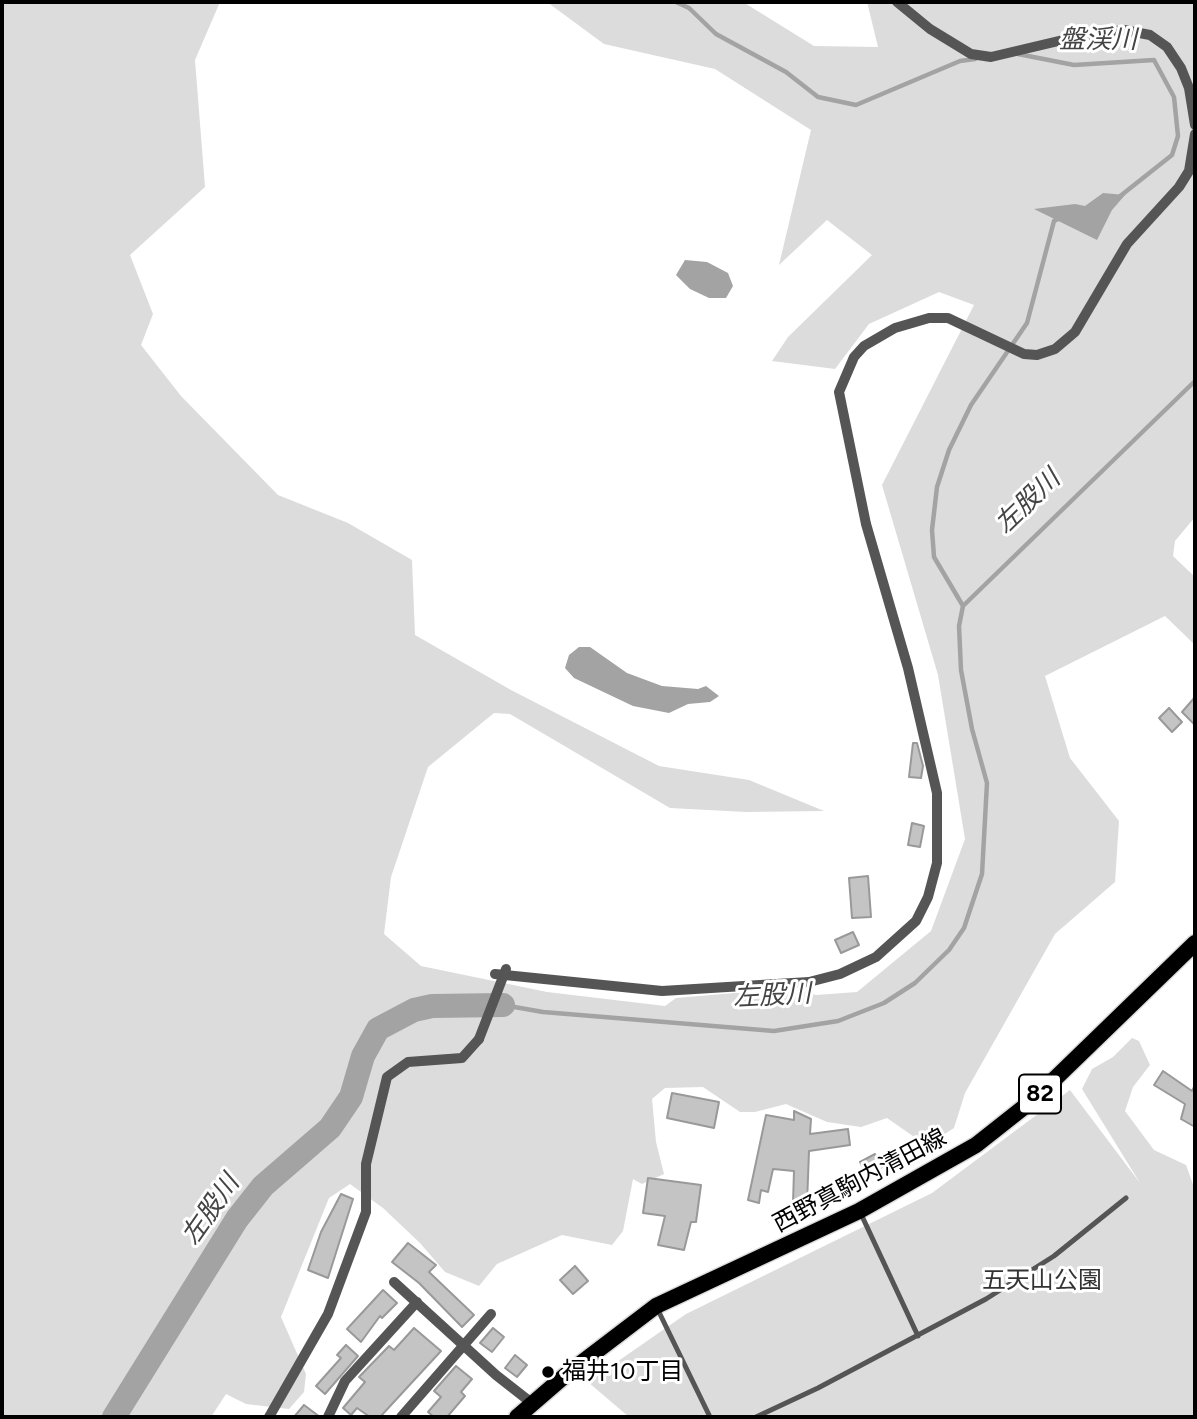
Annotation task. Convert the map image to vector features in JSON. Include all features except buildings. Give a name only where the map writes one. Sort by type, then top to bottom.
[{"type":"main road","name":"西野真駒内清田線","points":[[517,1417],[656,1306],[859,1211],[976,1145],[1033,1100],[1195,943]]},
{"type":"street","points":[[897,2],[930,29],[971,54],[991,57],[1084,35],[1124,30],[1150,35],[1167,47],[1181,68],[1189,88],[1195,125]]},
{"type":"street","points":[[269,1417],[328,1314],[366,1212],[366,1164],[387,1077],[408,1062],[461,1058],[479,1040],[501,971],[662,991],[809,982],[840,974],[876,957],[916,921],[928,897],[937,863],[937,793],[908,668],[866,524],[839,392],[854,358],[864,346],[895,328],[929,318],[948,318],[1024,354],[1037,355],[1055,349],[1075,332],[1127,244],[1179,187],[1189,171],[1195,134]]},
{"type":"street","points":[[394,1282],[462,1345],[533,1404]]},
{"type":"street","points":[[328,1417],[345,1381],[417,1302]]},
{"type":"street","points":[[401,1417],[491,1314]]},
{"type":"lane","points":[[756,1417],[986,1299],[1054,1256],[1126,1198]]},
{"type":"lane","points":[[859,1211],[918,1336]]},
{"type":"lane","points":[[656,1306],[710,1417]]},
{"type":"green space","points":[[2,2],[220,2],[195,60],[205,187],[130,255],[153,314],[141,345],[181,396],[278,495],[348,523],[412,560],[415,635],[511,690],[659,766],[749,780],[824,811],[746,812],[670,808],[510,714],[494,713],[428,767],[391,877],[384,934],[421,966],[547,992],[665,1006],[676,998],[793,988],[816,995],[857,992],[931,931],[965,839],[938,675],[882,485],[974,305],[939,292],[869,324],[835,369],[772,361],[788,337],[872,255],[827,220],[779,265],[811,130],[715,69],[604,44],[547,2],[743,2],[814,46],[878,47],[867,2],[1195,2],[1195,517],[1175,541],[1173,556],[1195,577],[1195,645],[1165,616],[1045,676],[1070,758],[1119,821],[1115,882],[1055,934],[965,1093],[954,1128],[931,1143],[920,1141],[887,1118],[861,1127],[827,1122],[786,1104],[755,1112],[740,1112],[703,1087],[665,1088],[652,1099],[656,1142],[664,1174],[642,1184],[633,1179],[623,1231],[612,1245],[562,1235],[497,1264],[479,1286],[445,1272],[420,1243],[383,1208],[350,1184],[329,1198],[281,1317],[306,1374],[304,1392],[289,1409],[246,1404],[226,1394],[211,1417],[2,1417]]},
{"type":"green space","name":"五天山公園","points":[[1132,1038],[1139,1041],[1150,1065],[1133,1087],[1125,1111],[1154,1150],[1186,1165],[1195,1190],[1195,1417],[629,1417],[588,1382],[686,1314],[932,1193],[1070,1090],[1140,1183],[1082,1089],[1092,1069],[1113,1057]]},
{"type":"shaded area","points":[[1103,193],[1125,195],[1112,210],[1097,240],[1034,209],[1075,204],[1085,206]]},
{"type":"shaded area","points":[[685,260],[707,262],[728,273],[733,286],[726,298],[709,298],[690,289],[676,275]]},
{"type":"shaded area","points":[[579,647],[590,647],[627,673],[662,686],[698,689],[706,686],[719,696],[710,702],[688,704],[669,713],[633,706],[574,678],[565,668],[569,655]]},
{"type":"waterway","name":"盤渓川","points":[[676,2],[689,8],[716,34],[786,72],[818,97],[856,105],[960,61],[975,59]]},
{"type":"waterway","name":"盤渓川","points":[[1018,54],[1074,65],[1154,60],[1174,97],[1178,136],[1172,155],[1119,197]]},
{"type":"waterway","name":"盤渓川","points":[[963,606],[934,557],[932,530],[937,487],[949,450],[971,405],[1027,323],[1054,221],[1058,219]]},
{"type":"waterway","name":"左股川","points":[[503,1005],[543,1012],[774,1031],[838,1021],[884,1003],[915,983],[949,950],[964,928],[982,874],[987,783],[972,729],[961,670],[959,626],[963,606],[1195,381]]},
{"type":"waterway","name":"左股川","points":[[114,1417],[237,1219],[263,1186],[330,1128],[351,1097],[363,1056],[378,1029],[414,1010],[432,1006],[503,1005]]},
{"type":"place","name":"福井10丁目","points":[[548,1372]]}]
